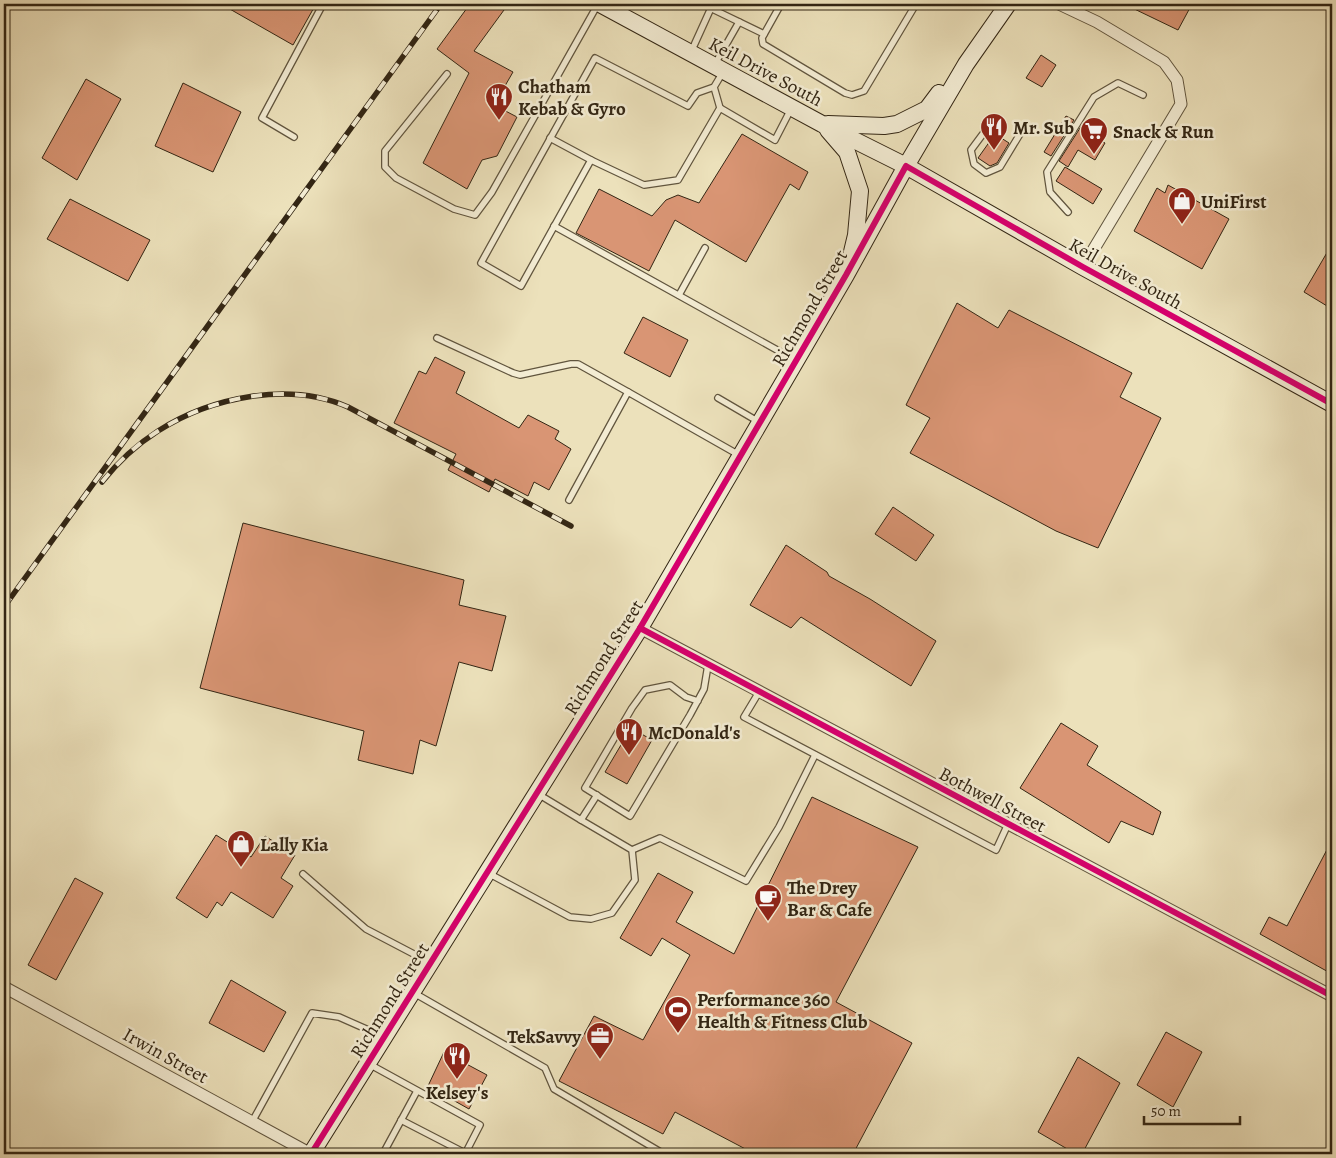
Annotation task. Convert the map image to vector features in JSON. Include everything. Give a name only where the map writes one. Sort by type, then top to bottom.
[{"type":"main road","name":"Keil Drive South","points":[[599,4],[822,124],[906,166],[1083,267],[1332,404]]},
{"type":"main road","name":"Richmond Street","points":[[311,1154],[640,628],[846,275],[906,166],[966,64],[1008,4]]},
{"type":"main road","points":[[822,124],[884,126],[897,124],[927,109],[966,64]]},
{"type":"main road","points":[[822,124],[847,152],[860,191],[856,235],[846,275]]},
{"type":"street","points":[[1059,4],[1097,22],[1164,62],[1177,80],[1181,104],[1083,267]]},
{"type":"street","name":"Bothwell Street","points":[[640,628],[1332,996]]},
{"type":"street","name":"Irwin Street","points":[[4,987],[311,1154]]},
{"type":"lane","points":[[294,137],[262,118],[324,4]]},
{"type":"lane","points":[[447,74],[385,151],[385,167],[396,178],[454,209],[474,215],[492,192],[599,4]]},
{"type":"lane","points":[[702,4],[764,34]]},
{"type":"lane","points":[[782,4],[762,38],[763,44],[845,93],[852,95],[864,91],[916,4]]},
{"type":"lane","points":[[690,52],[711,8]]},
{"type":"lane","points":[[739,22],[719,68],[714,87],[720,108],[775,140],[792,108]]},
{"type":"lane","points":[[591,160],[521,286],[481,263],[595,58],[688,106],[697,93],[714,87]]},
{"type":"lane","points":[[1068,212],[1050,192],[1047,172],[1094,97],[1118,83],[1143,95]]},
{"type":"lane","points":[[550,138],[644,185],[678,180],[720,108]]},
{"type":"lane","points":[[994,119],[972,150],[974,164],[986,173],[1000,167],[1020,134]]},
{"type":"lane","points":[[554,226],[796,360]]},
{"type":"lane","points":[[679,295],[705,248]]},
{"type":"lane","points":[[437,338],[513,374],[520,375],[578,364],[740,455]]},
{"type":"lane","points":[[569,500],[628,392]]},
{"type":"lane","points":[[718,398],[759,422]]},
{"type":"lane","points":[[698,701],[686,697],[670,685],[645,690],[632,708],[585,788],[630,816],[698,701],[704,689],[708,664]]},
{"type":"lane","points":[[760,692],[744,718],[996,850],[1008,824]]},
{"type":"lane","points":[[632,850],[660,838],[746,881],[779,827],[815,755]]},
{"type":"lane","points":[[536,793],[632,850]]},
{"type":"lane","points":[[582,820],[597,795]]},
{"type":"lane","points":[[487,872],[570,917],[591,919],[612,913],[635,880],[632,850]]},
{"type":"lane","points":[[303,874],[366,928],[430,963]]},
{"type":"lane","points":[[412,992],[545,1068],[554,1089],[664,1154]]},
{"type":"lane","points":[[252,1122],[312,1013],[339,1017],[384,1037]]},
{"type":"lane","points":[[367,1063],[480,1125],[465,1154],[401,1120]]},
{"type":"lane","points":[[394,1154],[385,1150],[417,1091]]},
{"type":"building","points":[[221,4],[316,4],[293,45]]},
{"type":"building","points":[[470,4],[496,4],[504,10],[474,51],[513,72],[494,105],[517,117],[497,156],[482,160],[467,189],[423,163],[469,73],[437,49]]},
{"type":"building","points":[[1124,4],[1192,4],[1178,30]]},
{"type":"building","points":[[1041,55],[1056,65],[1042,87],[1026,78]]},
{"type":"building","points":[[86,79],[121,99],[77,180],[42,158]]},
{"type":"building","points":[[183,83],[241,112],[213,172],[155,146]]},
{"type":"building","points":[[1066,116],[1074,120],[1051,156],[1044,152]]},
{"type":"building","points":[[1082,125],[1091,131],[1089,134],[1105,143],[1095,160],[1078,150],[1068,167],[1059,161]]},
{"type":"building","points":[[742,134],[808,172],[799,190],[790,184],[746,262],[675,220],[649,271],[576,233],[599,189],[652,216],[666,200],[678,195],[699,203]]},
{"type":"building","name":"Mr. Sub","points":[[995,134],[1009,143],[997,163],[990,166],[978,158]]},
{"type":"building","points":[[1065,167],[1102,189],[1093,204],[1056,181]]},
{"type":"building","name":"UniFirst","points":[[1168,185],[1229,219],[1202,269],[1134,231],[1157,188],[1165,193]]},
{"type":"building","points":[[70,199],[150,240],[128,281],[47,239]]},
{"type":"building","points":[[1332,244],[1332,309],[1304,292]]},
{"type":"building","points":[[957,303],[998,328],[1009,310],[1132,373],[1120,397],[1161,418],[1098,548],[1056,531],[910,453],[930,418],[906,405]]},
{"type":"building","points":[[643,317],[688,340],[670,377],[624,353]]},
{"type":"building","points":[[435,357],[465,372],[456,393],[519,428],[528,415],[559,431],[555,439],[571,449],[549,490],[534,482],[528,496],[495,479],[489,492],[448,470],[456,454],[394,423],[419,371],[426,374]]},
{"type":"building","points":[[893,507],[934,535],[916,561],[875,534]]},
{"type":"building","points":[[243,523],[464,580],[459,605],[506,616],[492,671],[459,662],[436,746],[420,740],[413,774],[358,760],[364,731],[200,688]]},
{"type":"building","points":[[786,545],[827,572],[829,576],[870,599],[936,641],[911,686],[801,617],[791,628],[750,605]]},
{"type":"building","points":[[1061,723],[1098,746],[1087,765],[1161,812],[1153,835],[1121,821],[1109,843],[1020,788]]},
{"type":"building","name":"McDonald's","points":[[631,728],[652,740],[627,784],[605,772]]},
{"type":"building","points":[[812,797],[918,847],[836,1002],[912,1043],[853,1154],[755,1154],[675,1112],[663,1134],[559,1081],[594,1016],[643,1040],[690,955],[662,938],[651,956],[620,938],[658,873],[693,892],[676,922],[734,954]]},
{"type":"building","name":"Lally Kia","points":[[216,835],[251,857],[265,836],[295,855],[281,878],[293,886],[273,918],[231,892],[222,906],[217,902],[207,918],[176,898]]},
{"type":"building","points":[[1332,840],[1332,974],[1260,934],[1269,917],[1287,926]]},
{"type":"building","points":[[75,878],[103,893],[56,980],[28,965]]},
{"type":"building","points":[[231,980],[286,1012],[264,1052],[209,1023]]},
{"type":"building","points":[[1166,1032],[1202,1052],[1173,1107],[1137,1085]]},
{"type":"building","name":"Kelsey's","points":[[444,1052],[487,1075],[469,1109],[428,1086]]},
{"type":"building","points":[[1078,1057],[1120,1083],[1082,1154],[1076,1154],[1038,1132]]},
{"type":"railway","points":[[4,607],[441,4]]},
{"type":"railway","points":[[102,482],[135,448],[150,436],[179,419],[202,409],[251,396],[301,395],[325,399],[348,407],[571,526]]},
{"type":"cycle path","points":[[311,1154],[640,628],[846,275],[906,166],[1083,267],[1332,404]]},
{"type":"cycle path","points":[[640,628],[1332,996]]},
{"type":"place","name":"Chatham Kebab & Gyro","points":[[499,121]]},
{"type":"place","name":"Mr. Sub","points":[[994,151]]},
{"type":"place","name":"Snack & Run","points":[[1094,155]]},
{"type":"place","name":"UniFirst","points":[[1182,225]]},
{"type":"place","name":"McDonald's","points":[[629,756]]},
{"type":"place","name":"Lally Kia","points":[[241,868]]},
{"type":"place","name":"The Drey Bar & Cafe","points":[[768,922]]},
{"type":"place","name":"Performance 360 Health & Fitness Club","points":[[678,1034]]},
{"type":"place","name":"TekSavvy","points":[[600,1060]]},
{"type":"place","name":"Kelsey's","points":[[457,1080]]}]
